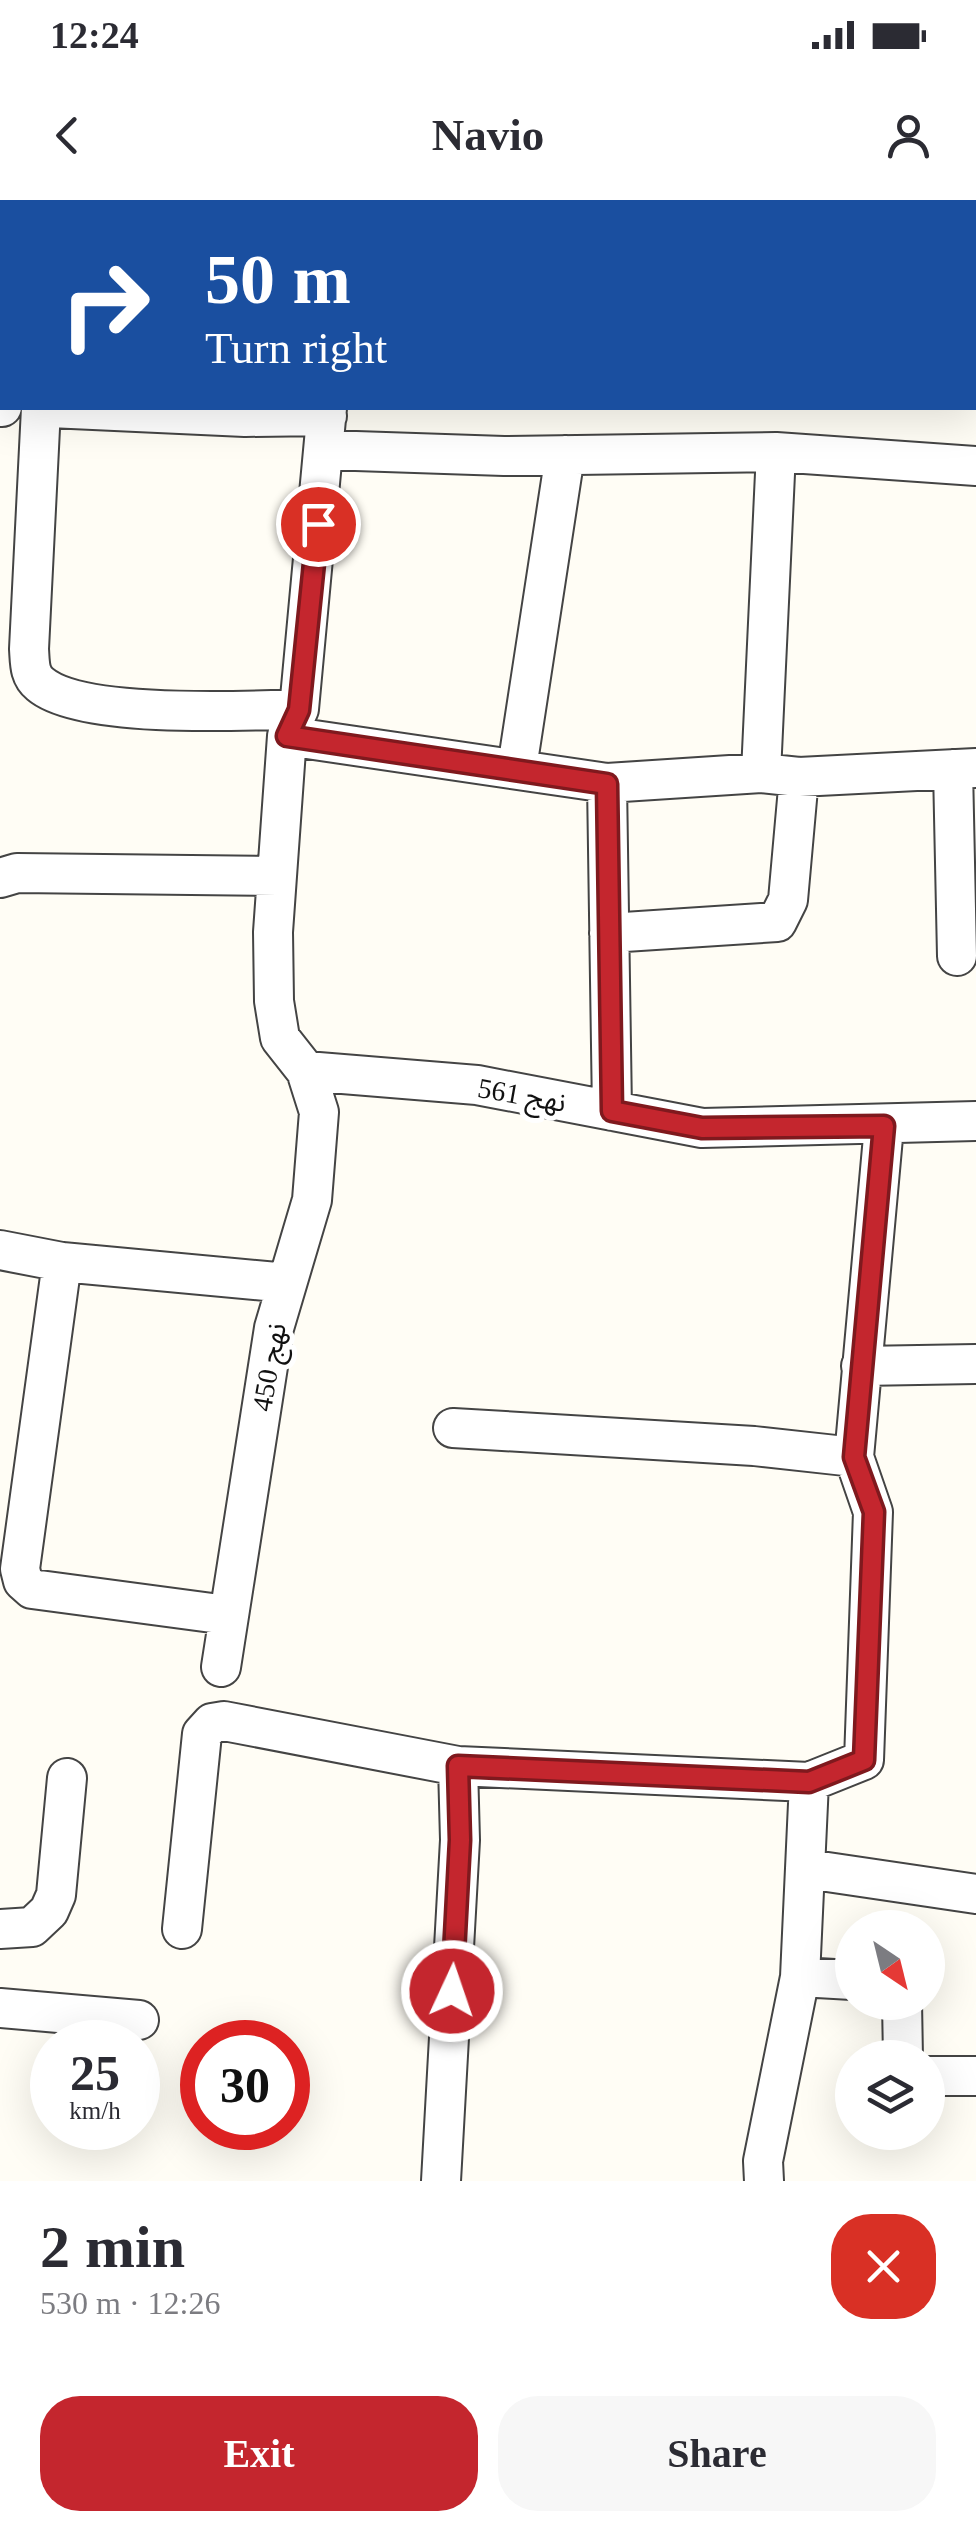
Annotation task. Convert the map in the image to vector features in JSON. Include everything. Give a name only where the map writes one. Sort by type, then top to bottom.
[{"type":"street","points":[[41,410],[29,649],[31,673],[42,686],[101,704],[293,723],[607,784],[761,773],[799,777],[964,768],[956,956]]},
{"type":"street","points":[[89,410],[327,424],[565,456],[776,452],[976,466]]},
{"type":"street","name":"نهج 450","points":[[221,1667],[274,1328],[312,1200],[319,1112],[306,1071],[280,1038],[274,1001],[278,876],[327,424]]},
{"type":"street","points":[[761,773],[776,452]]},
{"type":"street","points":[[517,768],[565,456]]},
{"type":"street","points":[[609,933],[777,922],[788,900],[799,777]]},
{"type":"street","points":[[607,784],[612,1111]]},
{"type":"street","points":[[0,878],[17,873],[278,876]]},
{"type":"street","name":"نهج 561","points":[[306,1071],[477,1086],[702,1128],[976,1122]]},
{"type":"street","points":[[182,1929],[202,1734],[212,1723],[224,1721],[458,1766],[809,1782],[864,1760],[874,1512],[854,1457],[884,1126]]},
{"type":"street","points":[[0,1250],[62,1262],[287,1283]]},
{"type":"street","points":[[62,1262],[20,1568],[22,1582],[32,1589],[227,1615]]},
{"type":"street","points":[[862,1366],[976,1364]]},
{"type":"street","points":[[453,1428],[754,1446],[854,1457]]},
{"type":"street","points":[[442,2181],[460,1840],[458,1766]]},
{"type":"street","points":[[0,1929],[32,1927],[50,1910],[56,1895],[67,1778]]},
{"type":"street","points":[[764,2181],[762,2161],[800,1978],[809,1782]]},
{"type":"street","points":[[806,1869],[976,1894]]},
{"type":"street","points":[[800,1978],[835,1979]]},
{"type":"street","points":[[0,2008],[139,2020]]},
{"type":"street","points":[[945,2076],[976,2076]]},
{"type":"route","points":[[318,524],[299,710],[287,736],[607,784],[612,1111],[702,1128],[884,1126],[854,1457],[874,1512],[864,1760],[828,1778],[809,1782],[526,1766],[458,1766],[460,1840],[452,1991]]}]
